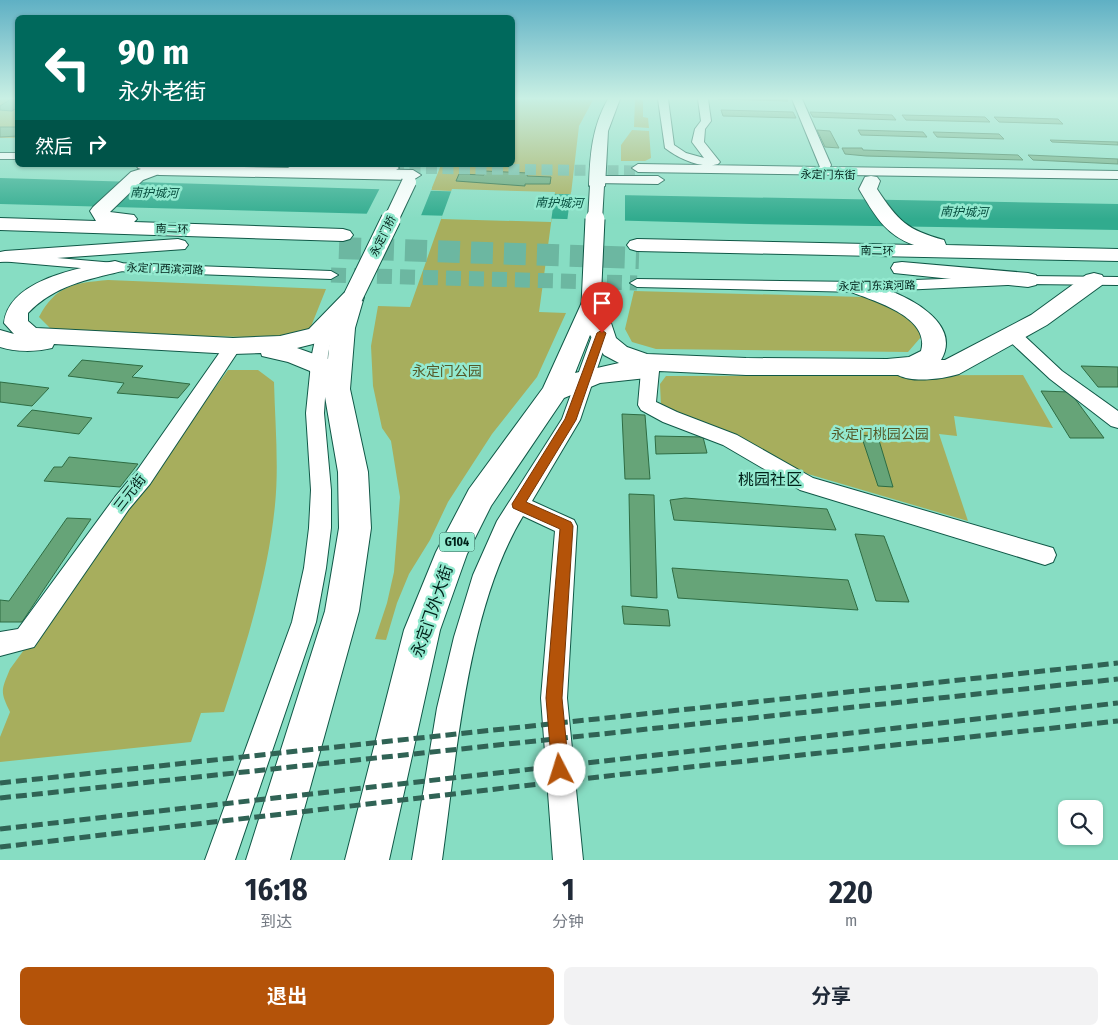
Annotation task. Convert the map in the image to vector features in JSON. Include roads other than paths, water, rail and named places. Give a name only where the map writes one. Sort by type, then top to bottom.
[{"type":"highway","points":[[0,216],[58,217],[94,210],[137,169]]},
{"type":"highway","points":[[765,249],[803,244],[854,242],[874,236],[882,226],[860,185]]},
{"type":"highway","points":[[860,185],[891,226],[909,236],[944,245],[1005,247],[1069,254]]},
{"type":"highway","points":[[94,210],[102,217],[108,219],[186,224],[205,237]]},
{"type":"highway","name":"南二环","points":[[0,224],[205,237]]},
{"type":"highway","name":"南二环","points":[[0,237],[205,237],[341,241]]},
{"type":"highway","points":[[3,257],[205,237]]},
{"type":"highway","name":"南二环","points":[[1118,255],[765,249],[638,252],[839,261],[1118,268]]},
{"type":"highway","points":[[839,261],[1028,280]]},
{"type":"highway","points":[[115,267],[59,280],[42,288],[17,311],[16,323],[30,335],[273,350],[328,377]]},
{"type":"highway","points":[[571,384],[618,370],[871,371],[950,368],[1039,320],[1094,280]]},
{"type":"highway","points":[[591,305],[599,316],[602,333],[607,344],[622,356],[647,362],[675,364],[900,366],[927,359],[932,353],[935,344],[925,322],[912,309],[859,287]]},
{"type":"highway","points":[[0,338],[9,342],[232,348],[280,344],[300,341],[317,335],[353,297]]},
{"type":"highway","points":[[268,860],[342,611],[355,528],[352,472],[328,377],[353,297]]},
{"type":"highway","name":"永定门外大街","points":[[367,860],[422,630],[452,552],[480,498],[571,384],[591,305]]},
{"type":"main road","points":[[591,305],[601,139]]},
{"type":"main road","points":[[137,169],[405,172]]},
{"type":"main road","name":"永定门桥","points":[[353,297],[405,172]]},
{"type":"street","points":[[667,139],[671,148],[689,158],[714,162],[933,170]]},
{"type":"street","points":[[698,139],[698,142],[714,162]]},
{"type":"street","points":[[814,139],[825,165]]},
{"type":"street","points":[[0,156],[15,156]]},
{"type":"street","points":[[323,167],[405,172]]},
{"type":"street","name":"永定门东街","points":[[1017,172],[950,177],[896,177],[638,170],[841,172],[933,170],[1017,172],[1118,175]]},
{"type":"street","points":[[860,185],[896,177]]},
{"type":"street","points":[[597,183],[610,179],[760,182]]},
{"type":"street","name":"永定门西滨河路","points":[[3,257],[115,267],[331,275]]},
{"type":"street","name":"永定门东滨河路","points":[[637,283],[859,287],[1028,280],[1118,281]]},
{"type":"street","points":[[220,860],[304,622],[316,568],[320,528],[320,490],[316,413],[328,377],[326,326]]},
{"type":"street","name":"永定门外大街","points":[[427,860],[450,708],[466,637],[484,575],[518,504],[571,420],[571,384],[602,333]]},
{"type":"street","points":[[1012,334],[1056,375],[1118,421]]},
{"type":"street","name":"三元街","points":[[0,644],[25,638],[122,503],[143,478],[232,348]]},
{"type":"street","points":[[650,371],[647,405],[670,417],[730,440],[807,484],[1045,555]]},
{"type":"street","points":[[518,504],[566,526],[554,698],[568,860]]},
{"type":"water","name":"南护城河","points":[[0,178],[506,193],[1118,204],[1118,230],[751,224],[0,204]]},
{"type":"tunnel","points":[[393,168],[638,171]]},
{"type":"tunnel","points":[[339,248],[639,258]]},
{"type":"tunnel","points":[[331,275],[637,283]]},
{"type":"railway","points":[[0,783],[1118,663]]},
{"type":"railway","points":[[0,798],[1118,679]]},
{"type":"railway","points":[[0,829],[1118,703]]},
{"type":"railway","points":[[0,847],[616,775],[1118,721]]},
{"type":"district","name":"桃园社区","points":[[770,479]]},
{"type":"park label","name":"永定门公园","points":[[447,371]]},
{"type":"park label","name":"永定门桃园公园","points":[[880,434]]}]
